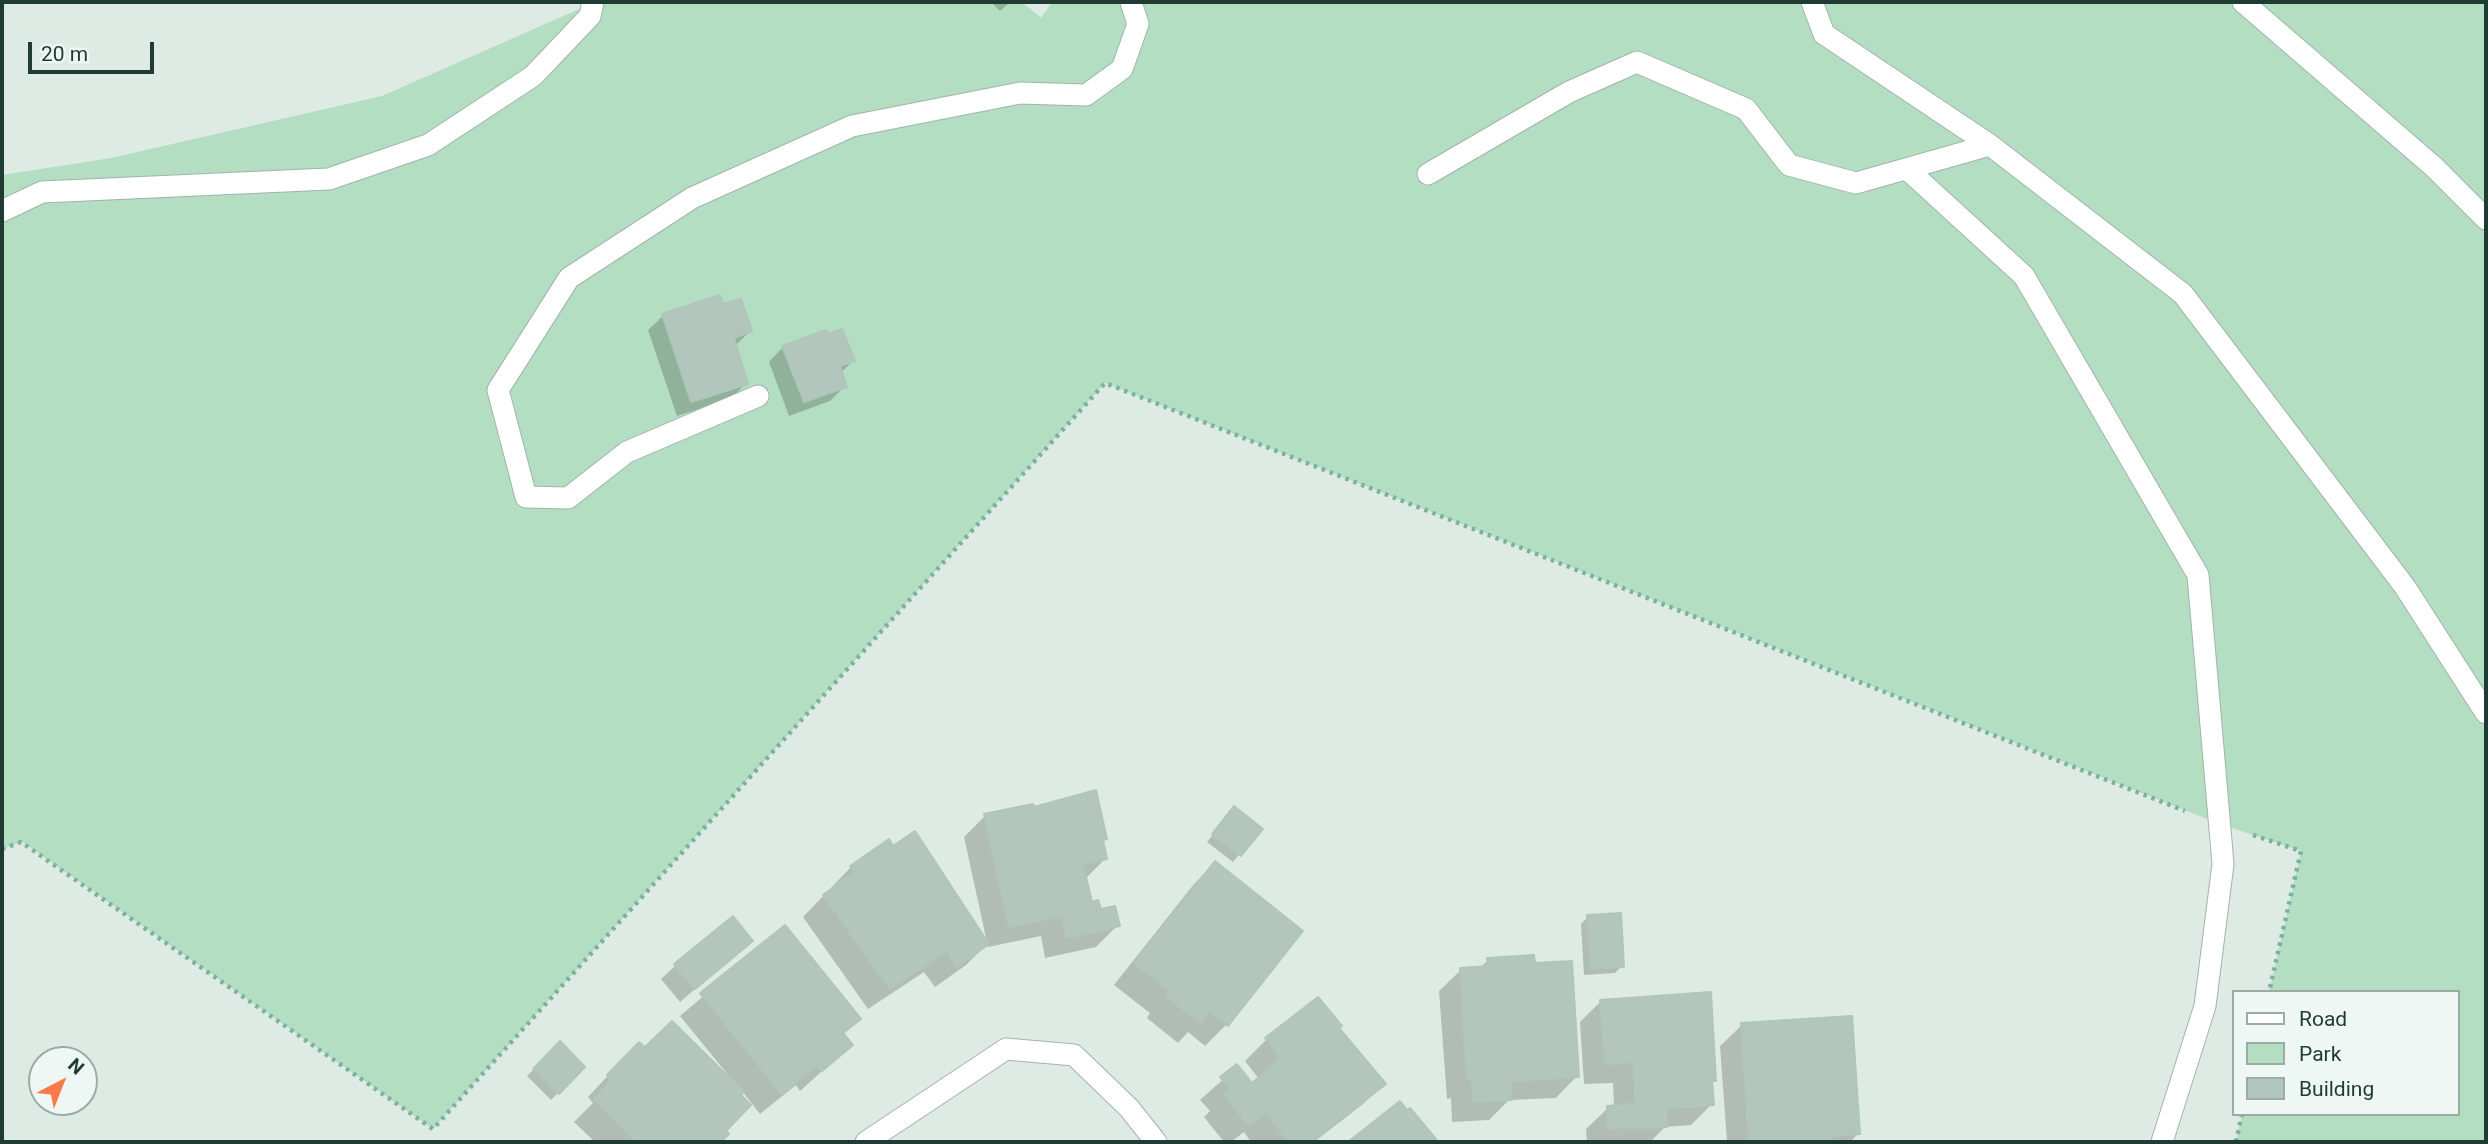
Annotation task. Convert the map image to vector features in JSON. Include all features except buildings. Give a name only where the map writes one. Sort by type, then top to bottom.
[{"type":"street","points":[[2,211],[42,192],[329,180],[428,145],[533,76],[590,16],[593,2]]},
{"type":"street","points":[[758,396],[627,452],[568,498],[526,497],[498,390],[569,278],[692,198],[852,126],[1020,93],[1086,95],[1122,69],[1138,24],[1131,2]]},
{"type":"street","points":[[1812,2],[1824,34],[1990,145],[2183,294],[2406,587],[2486,713]]},
{"type":"street","points":[[2243,2],[2434,167],[2486,219]]},
{"type":"street","points":[[1428,174],[1569,92],[1637,62],[1746,109],[1789,164],[1856,183],[1990,145]]},
{"type":"street","points":[[1907,169],[2024,276],[2198,575],[2223,864],[2205,1006],[2162,1142]]},
{"type":"street","points":[[866,1142],[1006,1049],[1074,1055],[1129,1108],[1156,1142]]},
{"type":"path","points":[[2,849],[21,842],[432,1129],[1105,383],[2220,824],[2301,851],[2269,990]]},
{"type":"path","points":[[2236,1142],[2242,1116]]},
{"type":"green space","points":[[595,2],[1022,2],[1041,18],[1052,2],[2486,2],[2486,1142],[2236,1142],[2242,1116],[2460,1116],[2460,990],[2269,990],[2301,851],[2220,824],[1105,383],[433,1129],[22,842],[2,849],[2,175],[111,158],[382,96]]}]
